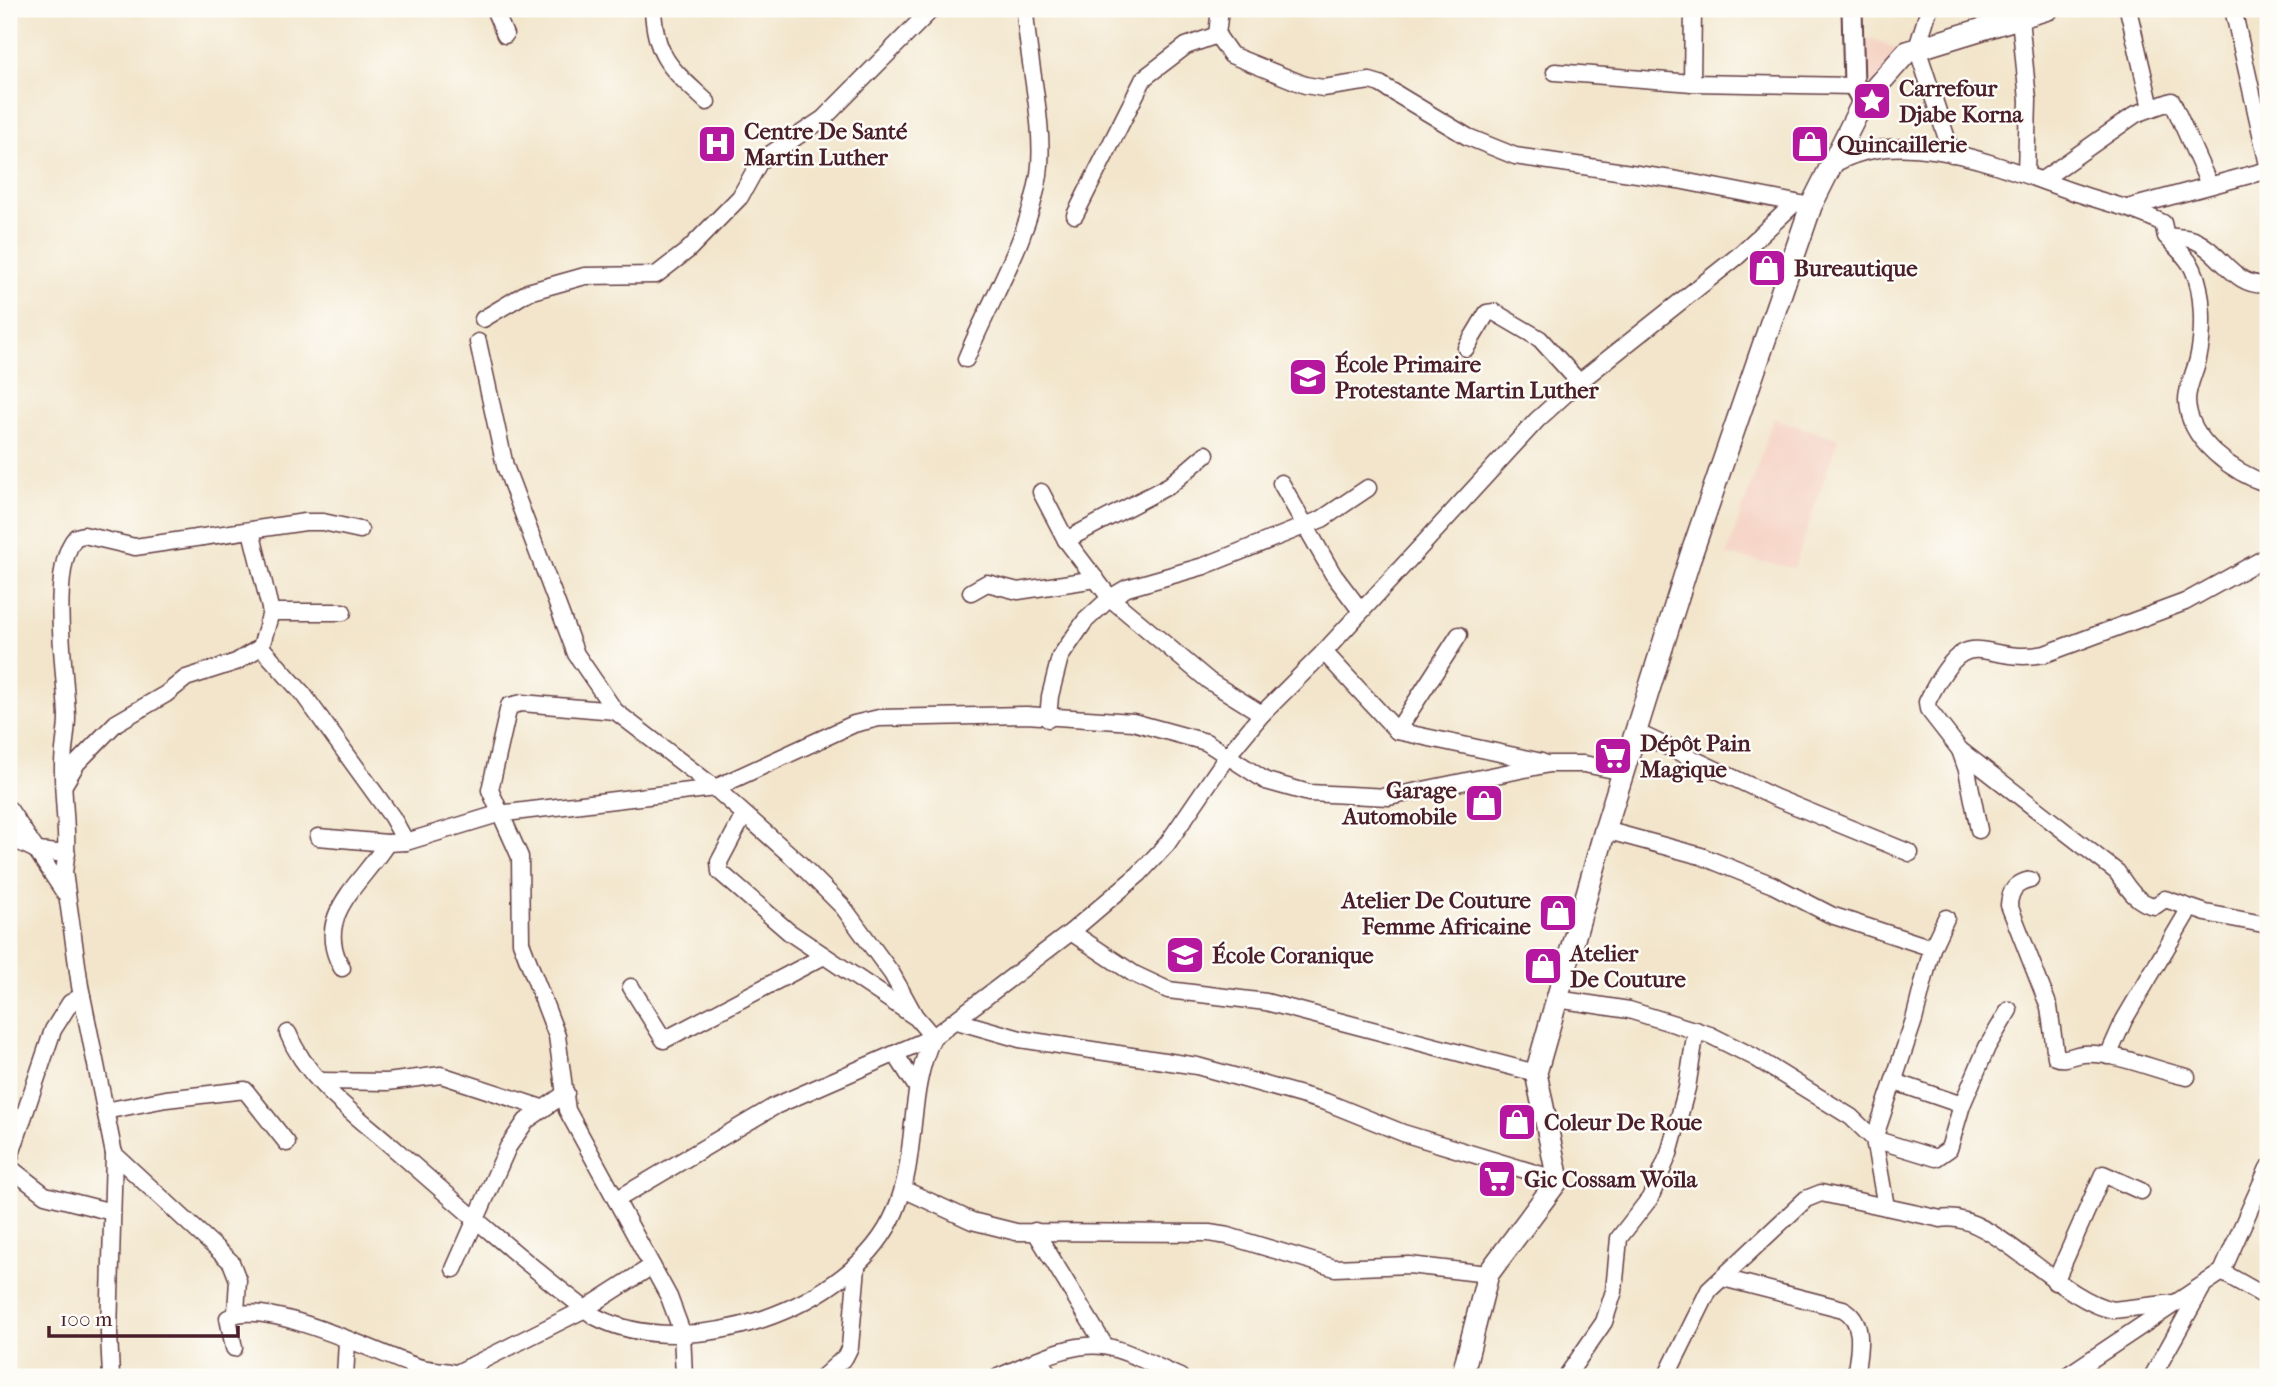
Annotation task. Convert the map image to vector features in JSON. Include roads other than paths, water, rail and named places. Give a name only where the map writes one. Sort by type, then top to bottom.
[{"type":"main road","points":[[1462,1377],[1488,1274],[1559,1180],[1536,1073],[1605,830],[1803,205],[1829,167],[1859,94],[1907,52],[2048,9]]},
{"type":"street","points":[[494,9],[505,35]]},
{"type":"street","points":[[653,9],[663,57],[672,72],[706,102]]},
{"type":"street","points":[[483,319],[528,292],[585,276],[656,275],[687,251],[740,197],[760,161],[823,119],[932,9]]},
{"type":"street","points":[[966,359],[988,305],[1019,247],[1039,173],[1039,134],[1026,43],[1025,9]]},
{"type":"street","points":[[1220,9],[1217,35],[1231,55],[1305,85],[1323,88],[1370,81],[1380,84],[1468,137],[1515,156],[1678,180],[1803,205]]},
{"type":"street","points":[[1692,83],[1693,9]]},
{"type":"street","points":[[1555,72],[1859,94],[1852,9]]},
{"type":"street","points":[[1929,9],[1917,48],[1952,154]]},
{"type":"street","points":[[2128,9],[2151,108]]},
{"type":"street","points":[[2131,207],[2268,167],[2233,9]]},
{"type":"street","points":[[2020,18],[2028,100],[2026,173]]},
{"type":"street","points":[[1074,215],[1144,78],[1157,65],[1186,46],[1217,35]]},
{"type":"street","points":[[2042,180],[2136,114],[2172,101],[2209,184]]},
{"type":"street","points":[[1829,167],[1848,155],[1870,148],[1952,154],[2026,173],[2084,195],[2131,207],[2163,223],[2166,236],[2188,260],[2197,282],[2201,345],[2186,396],[2188,410],[2206,444],[2250,478],[2268,484]]},
{"type":"street","points":[[616,1200],[775,1106],[933,1037],[1071,932],[1139,874],[1167,844],[1228,755],[1262,714],[1324,652],[1497,461],[1579,382],[1803,205]]},
{"type":"street","points":[[2166,236],[2194,240],[2243,280],[2253,285],[2268,284]]},
{"type":"street","points":[[1466,348],[1488,313],[1494,312],[1540,339],[1579,382]]},
{"type":"street","points":[[478,342],[505,466],[569,640],[615,711],[715,788],[843,907],[892,974],[915,1016],[933,1037]]},
{"type":"street","points":[[1066,540],[1170,485],[1206,454]]},
{"type":"street","points":[[1281,484],[1333,574],[1361,611]]},
{"type":"street","points":[[1048,719],[1050,696],[1060,657],[1085,621],[1110,598],[1127,588],[1204,566],[1322,519],[1368,488]]},
{"type":"street","points":[[1041,492],[1066,540],[1110,598],[1209,681],[1262,714]]},
{"type":"street","points":[[111,1377],[109,1333],[114,1154],[82,996],[65,894],[67,854],[62,767],[67,720],[59,607],[71,542],[76,537],[92,536],[135,547],[314,521],[360,530]]},
{"type":"street","points":[[65,783],[77,763],[116,723],[166,694],[186,678],[236,662],[261,647],[271,612],[251,531]]},
{"type":"street","points":[[2267,920],[2228,918],[2165,899],[2155,906],[2140,901],[2129,891],[2117,872],[1960,750],[1928,709],[1927,702],[1956,656],[1971,648],[2029,657],[2045,654],[2185,602],[2268,556]]},
{"type":"street","points":[[971,592],[987,583],[1018,592],[1096,579]]},
{"type":"street","points":[[271,612],[343,612]]},
{"type":"street","points":[[1397,731],[1459,635]]},
{"type":"street","points":[[261,647],[303,694],[392,817],[406,842]]},
{"type":"street","points":[[1324,652],[1397,731],[1549,764]]},
{"type":"street","points":[[615,711],[522,704],[509,706],[490,790],[498,814],[520,858],[521,942],[557,1036],[567,1110],[669,1297],[682,1332],[684,1377]]},
{"type":"street","points":[[318,837],[387,844],[406,842],[498,814],[715,788],[867,720],[1026,715],[1048,719],[1133,722],[1189,736],[1228,755],[1253,774],[1279,786],[1309,793],[1373,798],[1549,764],[1584,764],[1624,772]]},
{"type":"street","points":[[1636,732],[1776,798],[1910,853]]},
{"type":"street","points":[[1960,750],[1968,770],[1979,830]]},
{"type":"street","points":[[9,809],[65,894]]},
{"type":"street","points":[[744,815],[719,862],[720,872],[753,903],[824,956],[915,1016]]},
{"type":"street","points":[[1605,830],[1701,856],[1773,885],[1839,919],[1932,948]]},
{"type":"street","points":[[9,837],[38,851],[67,854]]},
{"type":"street","points":[[342,968],[332,946],[332,922],[347,897],[387,844]]},
{"type":"street","points":[[2030,880],[2020,882],[2013,888],[2009,905],[2049,1007],[2056,1057],[2060,1060],[2082,1054],[2108,1056],[2186,1077]]},
{"type":"street","points":[[2108,1056],[2124,1020],[2190,908]]},
{"type":"street","points":[[1886,1207],[1874,1139],[1895,1082],[1932,948],[1946,918]]},
{"type":"street","points":[[1071,932],[1134,974],[1168,990],[1266,1002],[1536,1073]]},
{"type":"street","points":[[631,987],[664,1040],[824,956]]},
{"type":"street","points":[[9,1160],[53,1030],[61,1014],[82,996]]},
{"type":"street","points":[[1557,999],[1629,1010],[1696,1030],[1765,1064],[1851,1117],[1874,1139],[1936,1158],[1949,1149],[1962,1105],[1992,1036],[2009,1010]]},
{"type":"street","points":[[957,1021],[1020,1039],[1197,1066],[1326,1102],[1403,1133],[1559,1180]]},
{"type":"street","points":[[1566,1377],[1604,1322],[1614,1291],[1619,1238],[1650,1198],[1669,1154],[1687,1088],[1696,1030]]},
{"type":"street","points":[[288,1033],[295,1050],[322,1081],[476,1222],[585,1309],[614,1325],[648,1331],[711,1334],[792,1308],[825,1291],[857,1267],[876,1247],[888,1227],[903,1189],[916,1086],[933,1037]]},
{"type":"street","points":[[896,1055],[916,1086]]},
{"type":"street","points":[[322,1081],[394,1082],[429,1074],[441,1075],[542,1108]]},
{"type":"street","points":[[1895,1082],[1962,1105]]},
{"type":"street","points":[[105,1111],[166,1099],[245,1090],[287,1143]]},
{"type":"street","points":[[454,1269],[501,1159],[527,1121],[566,1093]]},
{"type":"street","points":[[114,1154],[231,1262],[238,1280],[236,1312]]},
{"type":"street","points":[[9,1167],[45,1195],[112,1212]]},
{"type":"street","points":[[2065,1377],[2222,1272],[2264,1189],[2268,1168]]},
{"type":"street","points":[[2055,1282],[2103,1174],[2141,1191]]},
{"type":"street","points":[[903,1189],[994,1229],[1209,1233],[1228,1236],[1335,1268],[1409,1265],[1488,1274]]},
{"type":"street","points":[[1666,1377],[1700,1305],[1723,1278],[1814,1195],[1821,1193],[1941,1219],[1960,1218],[2020,1254],[2055,1282],[2093,1304],[2113,1310],[2175,1303]]},
{"type":"street","points":[[1035,1231],[1105,1346]]},
{"type":"street","points":[[234,1348],[228,1318],[236,1312],[251,1311],[275,1315],[393,1355],[416,1367],[458,1376],[585,1309],[652,1266]]},
{"type":"street","points":[[823,1377],[845,1357],[850,1347],[857,1267]]},
{"type":"street","points":[[2222,1272],[2268,1298]]},
{"type":"street","points":[[1723,1278],[1843,1309],[1853,1315],[1858,1325],[1855,1377]]},
{"type":"street","points":[[2152,1377],[2203,1287]]},
{"type":"street","points":[[345,1377],[346,1341]]},
{"type":"street","points":[[998,1377],[1038,1359],[1077,1348],[1105,1346],[1180,1377]]},
{"type":"street","points":[[1038,1359],[1051,1377]]},
{"type":"place","name":"Carrefour Djabe Korna","points":[[1872,101]]},
{"type":"place","name":"Centre De Santé Martin Luther","points":[[717,144]]},
{"type":"place","name":"Quincaillerie","points":[[1810,144]]},
{"type":"place","name":"Bureautique","points":[[1767,268]]},
{"type":"place","name":"École Primaire Protestante Martin Luther","points":[[1308,377]]},
{"type":"place","name":"Dépôt Pain Magique","points":[[1613,756]]},
{"type":"place","name":"Garage Automobile","points":[[1484,803]]},
{"type":"place","name":"Atelier De Couture Femme Africaine","points":[[1558,913]]},
{"type":"place","name":"École Coranique","points":[[1185,955]]},
{"type":"place","name":"Atelier De Couture","points":[[1543,966]]},
{"type":"place","name":"Coleur De Roue","points":[[1517,1122]]},
{"type":"place","name":"Gic Cossam Woïla","points":[[1497,1179]]}]
